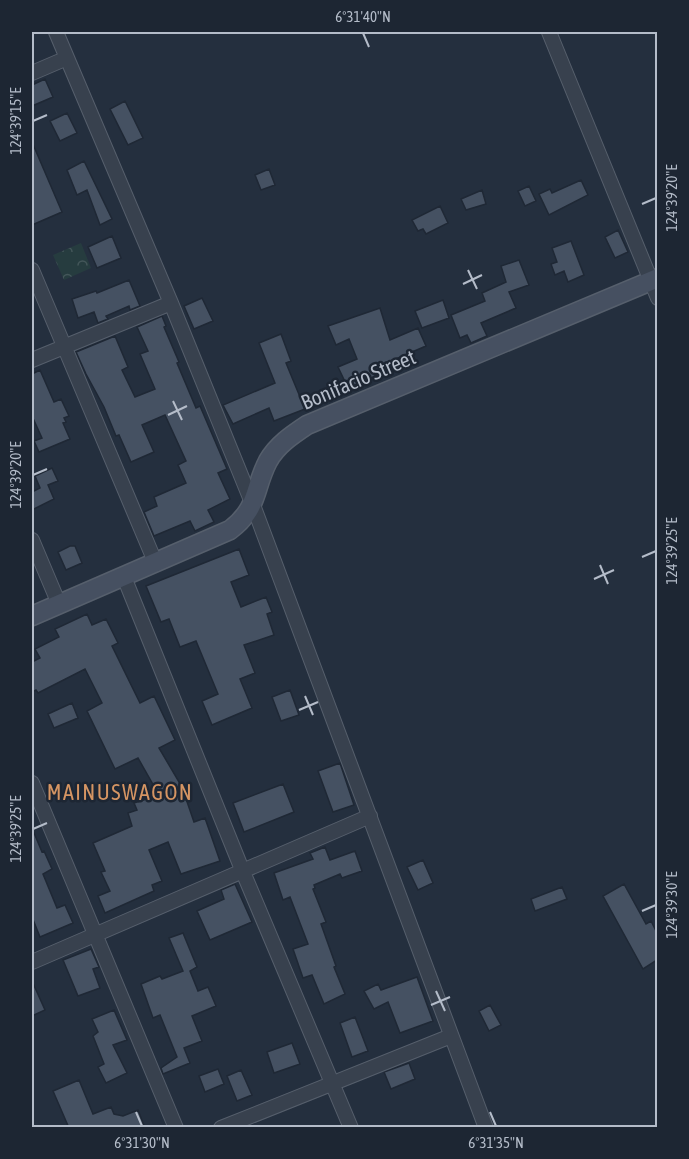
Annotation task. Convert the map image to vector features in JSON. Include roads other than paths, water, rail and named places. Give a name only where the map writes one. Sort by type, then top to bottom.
[{"type":"street","points":[[56,32],[171,303],[253,505],[486,1128]]},
{"type":"street","points":[[549,32],[655,286]]},
{"type":"street","points":[[32,73],[67,58]]},
{"type":"street","points":[[32,270],[156,564]]},
{"type":"street","name":"Bonifacio Street","points":[[32,616],[230,530],[247,515],[253,505],[268,460],[284,441],[307,425],[655,286]]},
{"type":"street","points":[[32,360],[171,303]]},
{"type":"street","points":[[32,540],[59,603]]},
{"type":"street","points":[[124,577],[243,872],[351,1128]]},
{"type":"street","points":[[33,791],[176,1128]]},
{"type":"street","points":[[32,962],[370,816]]},
{"type":"street","points":[[221,1128],[451,1036]]},
{"type":"district","name":"MAINUSWAGON","points":[[120,792]]}]
